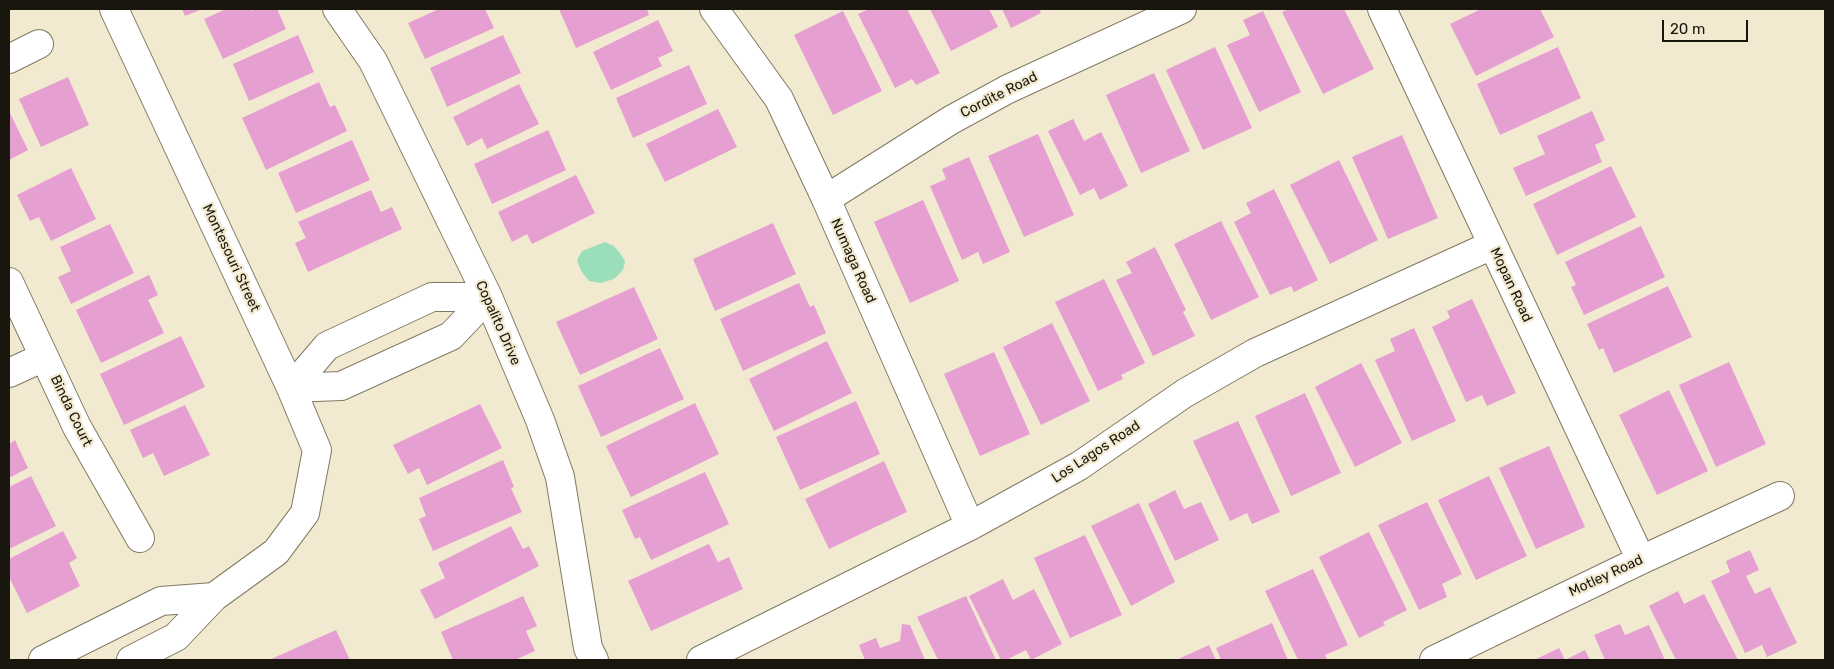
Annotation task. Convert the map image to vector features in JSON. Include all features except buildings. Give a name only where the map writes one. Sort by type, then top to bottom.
[{"type":"street","name":"Montesouri Street","points":[[114,9],[292,388],[317,450],[305,513],[276,552],[214,597]]},
{"type":"street","name":"Copalito Drive","points":[[337,9],[373,62],[488,297],[540,420],[560,477],[588,648],[594,660]]},
{"type":"street","name":"Numaga Road","points":[[714,9],[779,99],[826,199],[970,526]]},
{"type":"street","name":"Cordite Road","points":[[826,199],[950,120],[1000,94],[1182,9]]},
{"type":"street","name":"Mopan Road","points":[[1382,9],[1641,560]]},
{"type":"street","points":[[9,59],[39,44]]},
{"type":"street","name":"Los Lagos Road","points":[[701,660],[970,526],[1079,466],[1185,392],[1255,353],[1492,245]]},
{"type":"street","name":"Binda Court","points":[[9,282],[77,427],[140,538]]},
{"type":"street","points":[[292,388],[327,346],[432,297],[488,297]]},
{"type":"street","points":[[292,388],[341,386],[451,336],[488,297]]},
{"type":"street","points":[[9,373],[44,357]]},
{"type":"street","name":"Motley Road","points":[[1434,660],[1641,560],[1780,496]]},
{"type":"street","points":[[43,660],[161,601],[214,597]]},
{"type":"street","points":[[131,660],[176,637],[214,597]]},
{"type":"green space","points":[[605,242],[614,246],[620,253],[625,261],[623,270],[614,279],[601,283],[589,281],[581,271],[577,260],[582,251]]}]
